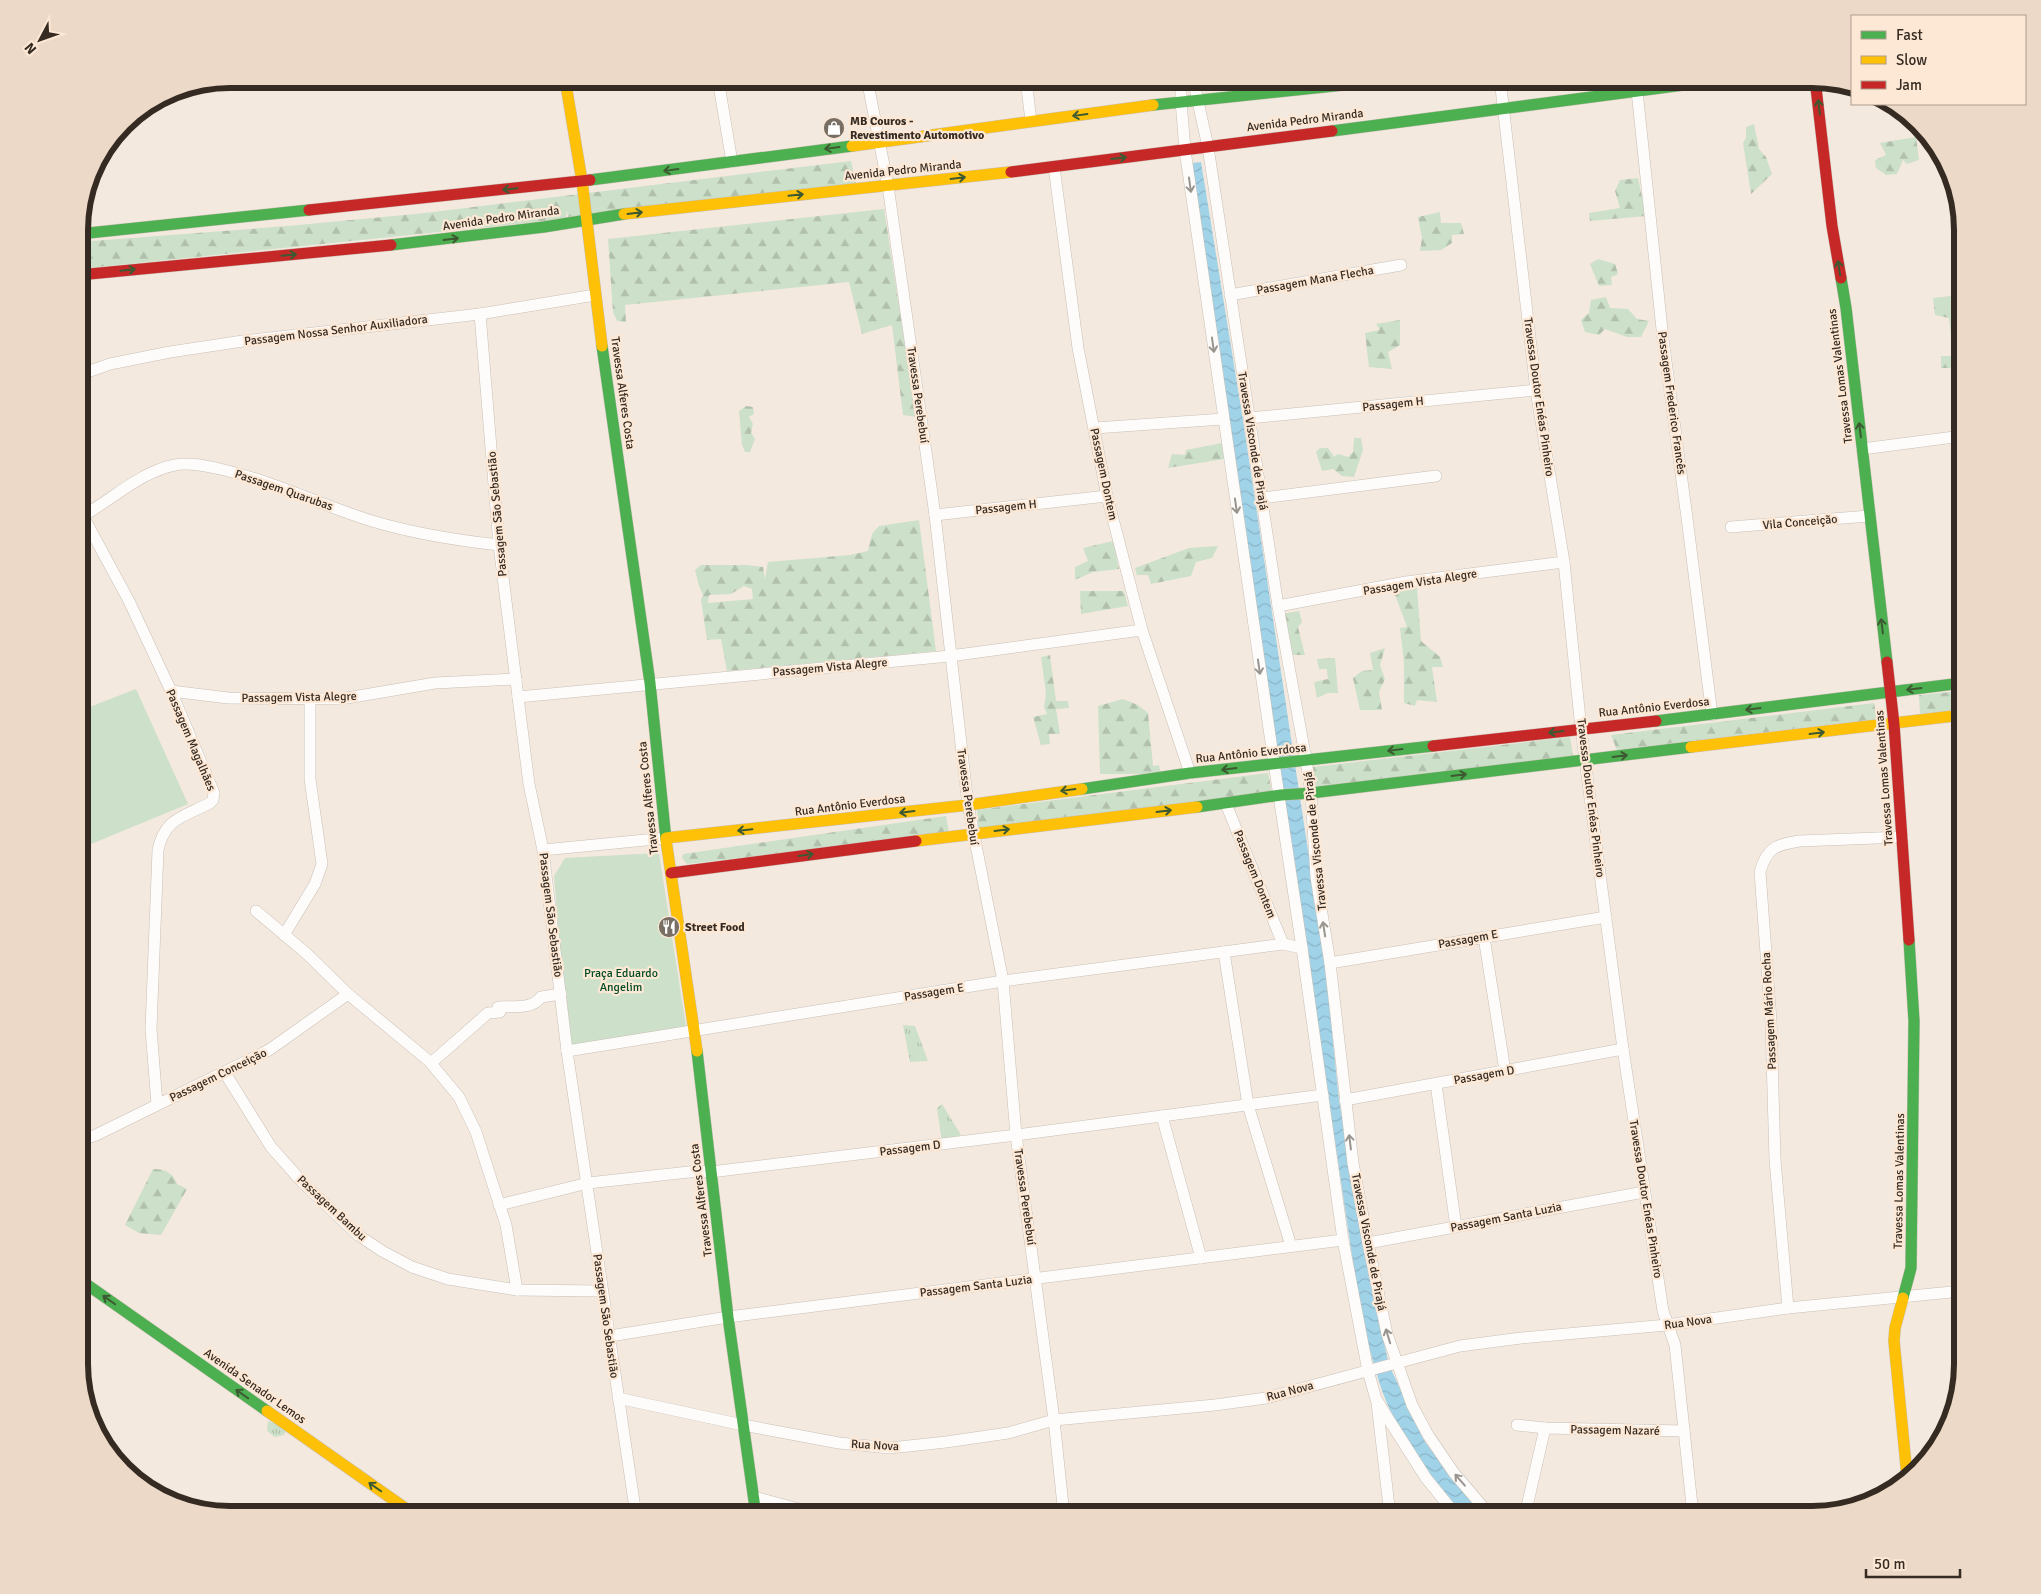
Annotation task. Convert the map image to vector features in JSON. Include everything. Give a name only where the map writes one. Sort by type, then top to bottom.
[{"type":"street","name":"Travessa Alferes Costa","points":[[566,87],[582,181],[595,295],[650,683],[666,838],[694,1030],[728,1317],[755,1506]]},
{"type":"street","points":[[719,87],[732,162]]},
{"type":"street","name":"Travessa Perebebuí","points":[[869,87],[888,186],[935,515],[972,833],[1003,981],[1016,1135],[1054,1420],[1063,1506]]},
{"type":"street","points":[[1027,87],[1031,121]]},
{"type":"street","name":"Travessa Visconde de Pirajá","points":[[1181,87],[1185,150],[1343,1240],[1376,1399],[1426,1478],[1449,1506]]},
{"type":"street","name":"Travessa Visconde de Pirajá","points":[[1195,87],[1208,147],[1278,606],[1304,761],[1316,877],[1330,963],[1353,1163],[1368,1243],[1394,1363],[1412,1405],[1428,1435],[1454,1473],[1482,1506]]},
{"type":"street","name":"Avenida Pedro Miranda","points":[[88,233],[582,181],[1181,101],[1320,87]]},
{"type":"street","name":"Travessa Doutor Enéas Pinheiro","points":[[1501,87],[1536,390],[1564,562],[1581,729],[1623,1049],[1663,1311],[1675,1345],[1692,1506]]},
{"type":"street","name":"Avenida Pedro Miranda","points":[[88,274],[422,242],[706,205],[1054,167],[1668,87]]},
{"type":"street","name":"Travessa Lomas Valentinas","points":[[1816,87],[1832,226],[1846,308],[1891,692],[1914,1021],[1911,1268],[1895,1328],[1894,1341],[1906,1470]]},
{"type":"street","name":"Passagem Frederico Francês","points":[[1637,91],[1662,339],[1688,518],[1712,714]]},
{"type":"street","name":"Passagem Dontem","points":[[1054,167],[1078,348],[1107,496],[1142,630],[1190,773]]},
{"type":"street","name":"Passagem Mana Flecha","points":[[1230,295],[1401,265]]},
{"type":"street","name":"Passagem Nossa Senhor Auxiliadora","points":[[88,372],[110,364],[170,352],[243,341],[480,314],[595,295]]},
{"type":"street","name":"Passagem São Sebastião","points":[[480,314],[499,545],[518,697],[530,784],[543,850],[567,1051],[635,1506]]},
{"type":"street","name":"Passagem H","points":[[1250,418],[1536,390]]},
{"type":"street","points":[[1095,428],[1223,419]]},
{"type":"street","points":[[1862,449],[1954,437]]},
{"type":"street","name":"Passagem Quarubas","points":[[88,513],[156,470],[178,464],[206,466],[246,475],[369,520],[403,530],[440,538],[499,545]]},
{"type":"street","points":[[1262,498],[1436,476]]},
{"type":"street","name":"Passagem H","points":[[935,515],[1107,496]]},
{"type":"street","name":"Vila Conceição","points":[[1732,527],[1869,516]]},
{"type":"street","name":"Passagem Magalhães","points":[[88,529],[129,601],[171,691],[214,793],[210,803],[173,822],[165,829],[158,850],[151,1029],[157,1104]]},
{"type":"street","name":"Passagem Vista Alegre","points":[[1278,606],[1406,582],[1564,562]]},
{"type":"street","name":"Passagem Vista Alegre","points":[[518,697],[950,656],[1142,630]]},
{"type":"street","name":"Passagem Vista Alegre","points":[[171,691],[228,698],[341,699],[435,683],[516,679]]},
{"type":"street","name":"Rua Antônio Everdosa","points":[[543,850],[968,805],[1190,773],[1712,714],[1954,684]]},
{"type":"street","points":[[284,935],[315,884],[322,864],[310,779],[310,698]]},
{"type":"street","points":[[671,873],[972,833],[1226,804],[1279,795],[1894,724],[1954,715]]},
{"type":"street","name":"Passagem Dontem","points":[[1226,804],[1284,944]]},
{"type":"street","name":"Passagem Mário Rocha","points":[[1788,1308],[1775,1160],[1770,1021],[1760,872],[1764,857],[1773,848],[1784,844],[1799,841],[1902,837]]},
{"type":"street","points":[[256,911],[348,994],[431,1063],[459,1097],[476,1132],[499,1205],[511,1250],[517,1290]]},
{"type":"street","name":"Passagem E","points":[[1330,963],[1606,916]]},
{"type":"street","points":[[1484,937],[1505,1071]]},
{"type":"street","name":"Passagem E","points":[[567,1051],[1003,981],[1284,944],[1302,948]]},
{"type":"street","points":[[1224,952],[1248,1105],[1291,1246]]},
{"type":"street","name":"Passagem Conceição","points":[[88,1138],[269,1050],[348,994]]},
{"type":"street","points":[[431,1063],[488,1013],[500,1012],[498,1007],[529,1006],[537,1003],[541,997],[561,994]]},
{"type":"street","name":"Passagem D","points":[[1345,1100],[1623,1049]]},
{"type":"street","name":"Passagem Bambu","points":[[225,1073],[271,1147],[304,1183],[358,1235],[382,1251],[412,1267],[448,1279],[517,1290],[602,1291]]},
{"type":"street","points":[[1436,1084],[1456,1226]]},
{"type":"street","name":"Passagem D","points":[[499,1205],[588,1183],[698,1171],[712,1172],[1323,1095]]},
{"type":"street","points":[[1162,1116],[1201,1258]]},
{"type":"street","name":"Passagem Santa Luzia","points":[[1368,1243],[1644,1192]]},
{"type":"street","name":"Passagem Santa Luzia","points":[[610,1336],[728,1317],[1343,1240]]},
{"type":"street","name":"Avenida Senador Lemos","points":[[88,1285],[400,1506]]},
{"type":"street","name":"Rua Nova","points":[[618,1398],[743,1425],[840,1443],[890,1448],[1008,1433],[1054,1420],[1215,1405],[1266,1398],[1460,1346],[1521,1338],[1667,1325],[1788,1308],[1954,1292]]},
{"type":"street","points":[[1376,1399],[1389,1506]]},
{"type":"street","name":"Passagem Nazaré","points":[[1517,1425],[1546,1428],[1684,1431]]},
{"type":"street","points":[[1527,1506],[1546,1428]]},
{"type":"street","points":[[754,1497],[788,1506]]},
{"type":"green space","points":[[1754,124],[1759,149],[1766,157],[1772,174],[1751,194],[1743,143],[1746,138],[1746,127]]},
{"type":"green space","points":[[1916,137],[1919,160],[1907,164],[1903,160],[1897,174],[1886,175],[1876,168],[1875,160],[1886,155],[1880,143]]},
{"type":"green space","points":[[851,161],[856,183],[568,217],[567,210],[566,217],[555,220],[88,268],[88,241],[425,213]]},
{"type":"green space","points":[[1638,178],[1646,216],[1590,221],[1589,213],[1620,208],[1615,191],[1620,180]]},
{"type":"green space","points":[[884,209],[916,417],[903,415],[892,325],[862,334],[849,282],[625,305],[626,322],[617,321],[613,312],[608,239]]},
{"type":"green space","points":[[1440,212],[1441,223],[1461,223],[1464,234],[1452,235],[1452,243],[1441,250],[1420,251],[1422,238],[1418,217]]},
{"type":"green space","points":[[1598,259],[1615,264],[1618,274],[1611,277],[1612,285],[1599,286],[1590,264]]},
{"type":"green space","points":[[1954,296],[1954,337],[1951,337],[1949,318],[1935,315],[1933,298]]},
{"type":"green space","points":[[1606,297],[1610,308],[1628,309],[1637,319],[1649,321],[1641,337],[1627,337],[1605,329],[1599,335],[1585,332],[1581,320],[1589,313],[1591,300]]},
{"type":"green space","points":[[1400,320],[1400,345],[1388,352],[1392,369],[1369,367],[1365,333],[1380,330],[1376,324]]},
{"type":"green space","points":[[1941,356],[1954,356],[1954,368],[1941,368]]},
{"type":"green space","points":[[746,406],[753,407],[754,414],[749,417],[753,424],[751,433],[755,439],[750,452],[745,452],[742,445],[739,411]]},
{"type":"green space","points":[[1354,438],[1361,438],[1363,450],[1354,477],[1342,476],[1333,469],[1322,471],[1316,452],[1320,448],[1328,448],[1334,457],[1338,454],[1348,457],[1353,452]]},
{"type":"green space","points":[[1222,443],[1224,459],[1168,468],[1172,454],[1185,455],[1186,450]]},
{"type":"green space","points":[[1952,486],[1954,486],[1954,512],[1952,512]]},
{"type":"green space","points":[[919,520],[936,651],[727,671],[721,639],[707,640],[701,600],[703,595],[695,570],[701,565],[763,567],[765,579],[768,562],[850,555],[868,551],[872,534],[879,526]],"holes":[[[744,586],[752,589],[753,599],[708,603],[709,595],[731,594]]]},
{"type":"green space","points":[[1113,541],[1119,569],[1093,572],[1075,580],[1075,567],[1088,561],[1083,548]]},
{"type":"green space","points":[[1218,546],[1212,558],[1196,562],[1191,576],[1151,584],[1148,575],[1137,575],[1135,568],[1189,548]]},
{"type":"green space","points":[[1417,588],[1421,641],[1440,657],[1443,667],[1432,667],[1437,702],[1417,700],[1415,706],[1404,703],[1404,663],[1400,628],[1407,627],[1394,592]]},
{"type":"green space","points":[[1080,591],[1124,591],[1128,606],[1081,614]]},
{"type":"green space","points":[[1299,611],[1302,622],[1298,627],[1305,655],[1291,655],[1282,614]]},
{"type":"green space","points":[[1385,648],[1380,665],[1385,679],[1379,692],[1382,710],[1360,710],[1353,678],[1362,671],[1373,670],[1370,653]]},
{"type":"green space","points":[[1050,655],[1056,701],[1068,701],[1069,708],[1056,709],[1060,734],[1049,734],[1050,744],[1041,745],[1033,717],[1047,714],[1044,707],[1046,693],[1041,657]]},
{"type":"green space","points":[[1335,658],[1338,693],[1328,693],[1317,698],[1314,682],[1328,679],[1327,669],[1319,669],[1317,659]]},
{"type":"green space","points":[[136,689],[188,804],[88,845],[88,708]]},
{"type":"green space","points":[[1954,692],[1954,710],[1920,714],[1919,695]]},
{"type":"green space","points":[[1123,699],[1138,705],[1148,713],[1153,766],[1159,765],[1161,774],[1100,774],[1098,706]]},
{"type":"green space","points":[[1874,703],[1877,719],[1617,750],[1611,735]]},
{"type":"green space","points":[[1570,737],[1573,756],[1315,788],[1313,767]]},
{"type":"green space","points":[[1268,773],[1272,793],[979,830],[977,810]]},
{"type":"green space","points":[[946,816],[949,833],[687,864],[682,858],[683,854]]},
{"type":"green space","name":"Praça Eduardo Angelim","points":[[659,853],[686,1027],[568,1048],[554,876],[565,858]]},
{"type":"green space","points":[[903,1025],[915,1026],[928,1061],[910,1062]]},
{"type":"green space","points":[[942,1104],[961,1135],[942,1142],[937,1108]]},
{"type":"green space","points":[[153,1169],[168,1172],[174,1177],[177,1184],[187,1189],[161,1235],[139,1233],[125,1225]]},
{"type":"green space","points":[[268,1421],[287,1428],[284,1435],[275,1437],[267,1431]]},
{"type":"water","points":[[1201,162],[1243,420],[1325,963],[1339,1100],[1381,1329],[1389,1365],[1425,1442],[1475,1506],[1456,1506],[1430,1476],[1410,1447],[1386,1401],[1362,1323],[1254,598],[1192,163]]},
{"type":"traffic: fast","points":[[1153,105],[1325,87]]},
{"type":"traffic: fast","points":[[1332,131],[1668,87]]},
{"type":"traffic: fast","points":[[590,180],[852,146]]},
{"type":"traffic: fast","points":[[88,233],[309,210]]},
{"type":"traffic: fast","points":[[391,245],[544,227],[624,214]]},
{"type":"traffic: fast","points":[[1841,278],[1887,662]]},
{"type":"traffic: fast","points":[[602,346],[650,683],[666,840]]},
{"type":"traffic: fast","points":[[1656,721],[1954,684]]},
{"type":"traffic: fast","points":[[1082,789],[1190,773],[1433,746]]},
{"type":"traffic: fast","points":[[1197,807],[1281,795],[1311,793],[1691,747]]},
{"type":"traffic: fast","points":[[1903,1298],[1911,1268],[1914,1021],[1909,940]]},
{"type":"traffic: fast","points":[[697,1051],[728,1317],[755,1506]]},
{"type":"traffic: fast","points":[[88,1285],[267,1411]]},
{"type":"traffic: slow","points":[[566,87],[582,181],[602,346]]},
{"type":"traffic: slow","points":[[852,146],[1153,105]]},
{"type":"traffic: slow","points":[[624,214],[1011,172]]},
{"type":"traffic: slow","points":[[1691,747],[1954,716]]},
{"type":"traffic: slow","points":[[666,838],[968,805],[1082,789]]},
{"type":"traffic: slow","points":[[916,841],[1197,807]]},
{"type":"traffic: slow","points":[[666,840],[697,1051]]},
{"type":"traffic: slow","points":[[1903,1298],[1895,1328],[1894,1341],[1906,1470]]},
{"type":"traffic: slow","points":[[267,1411],[402,1506]]},
{"type":"traffic: jam","points":[[1816,87],[1832,226],[1841,278]]},
{"type":"traffic: jam","points":[[1011,172],[1332,131]]},
{"type":"traffic: jam","points":[[309,210],[590,180]]},
{"type":"traffic: jam","points":[[88,274],[391,245]]},
{"type":"traffic: jam","points":[[1887,662],[1894,724],[1909,940]]},
{"type":"traffic: jam","points":[[1433,746],[1656,721]]},
{"type":"traffic: jam","points":[[671,873],[916,841]]},
{"type":"place","name":"MB Couros - Revestimento Automotivo","points":[[834,128]]},
{"type":"place","name":"Street Food","points":[[669,927]]}]
